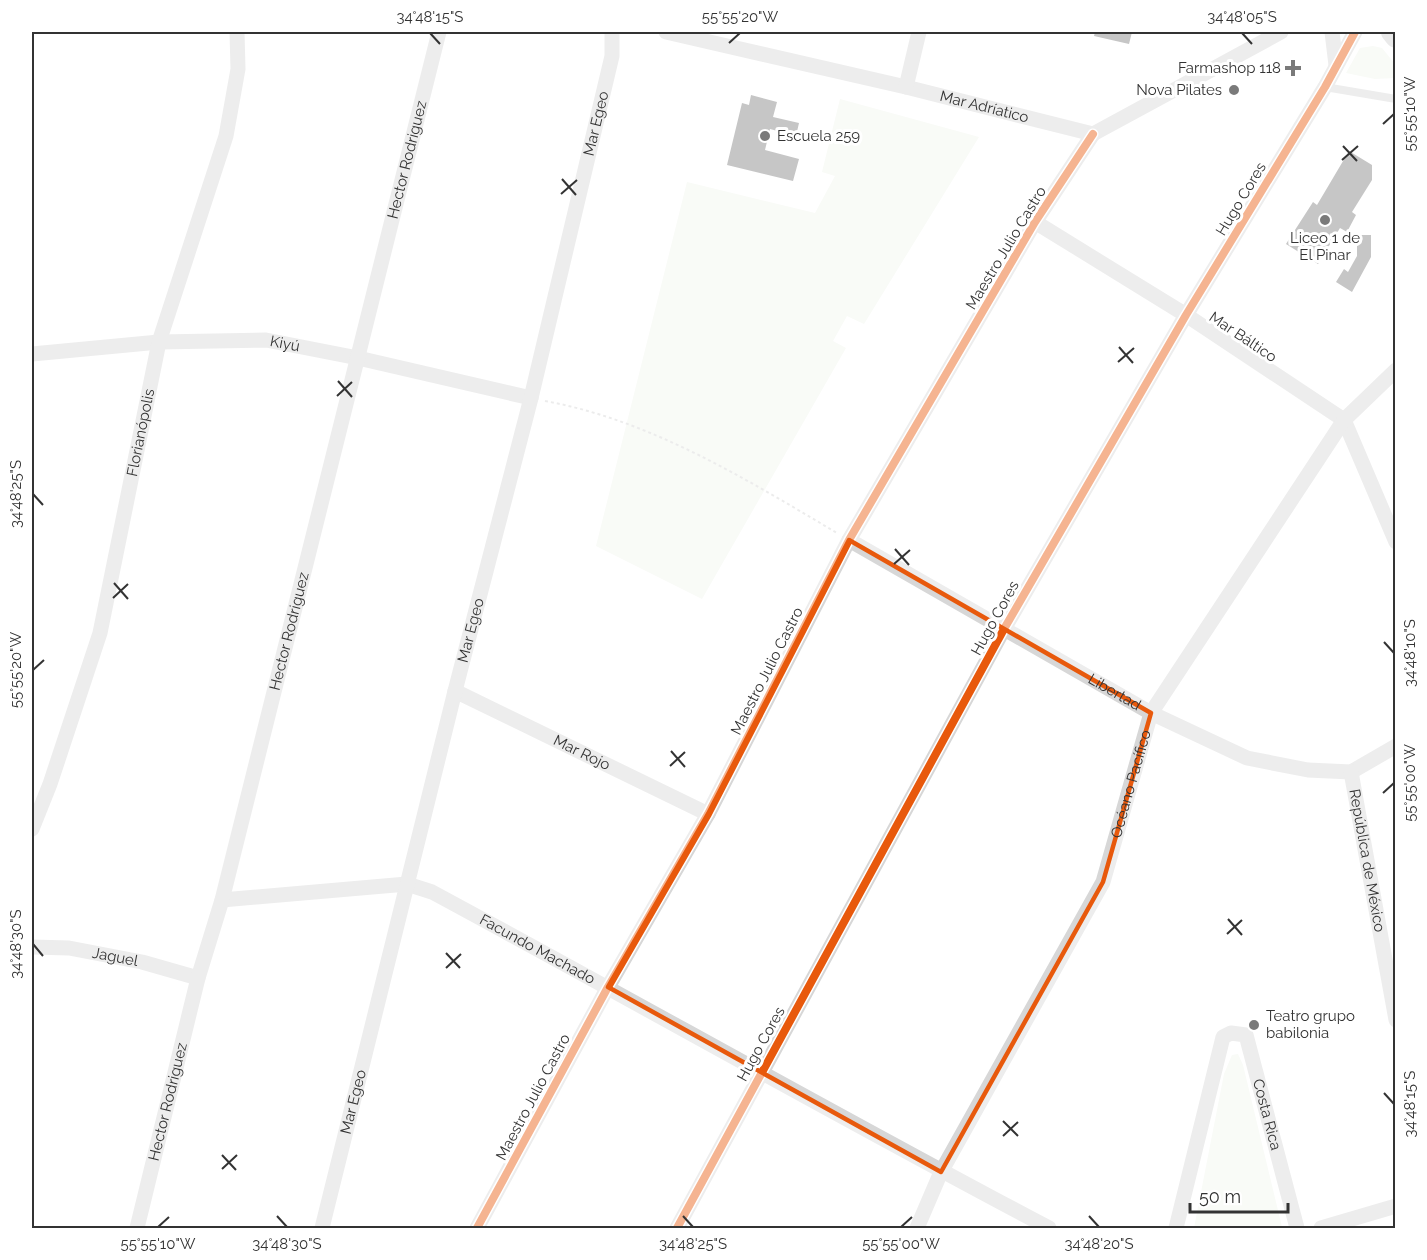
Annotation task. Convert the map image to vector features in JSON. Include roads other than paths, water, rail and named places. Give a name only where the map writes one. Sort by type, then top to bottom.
[{"type":"street","name":"Florianópolis","points":[[32,830],[50,784],[100,633],[159,342],[226,136],[238,69],[237,32]]},
{"type":"street","name":"Hector Rodriguez","points":[[137,1228],[198,978],[222,900],[439,32]]},
{"type":"street","name":"Mar Egeo","points":[[322,1228],[455,691],[531,399],[612,56],[612,32]]},
{"type":"street","name":"Mar Adríatico","points":[[666,32],[906,87],[1093,134]]},
{"type":"street","points":[[906,87],[919,32]]},
{"type":"street","points":[[1093,134],[1281,32]]},
{"type":"street","points":[[1332,32],[1336,64]]},
{"type":"street","name":"Hugo Cores","points":[[677,1228],[1004,629],[1186,315],[1325,87],[1355,32]]},
{"type":"street","points":[[1392,32],[1395,37]]},
{"type":"street","name":"Maestro Julio Castro","points":[[477,1228],[608,987],[708,814],[849,540],[1035,222],[1093,134]]},
{"type":"street","name":"Mar Báltico","points":[[1035,222],[1186,315],[1344,420]]},
{"type":"street","name":"Kiyú","points":[[32,354],[159,342],[266,340],[358,358],[531,399]]},
{"type":"street","name":"Océano Pacífico","points":[[917,1228],[941,1172],[1103,882],[1151,713],[1344,420],[1395,370]]},
{"type":"street","points":[[1344,420],[1395,542]]},
{"type":"street","name":"Libertad","points":[[849,540],[1151,713],[1247,758],[1308,770],[1351,772]]},
{"type":"street","name":"Mar Rojo","points":[[455,691],[708,814]]},
{"type":"street","points":[[1351,772],[1395,746]]},
{"type":"street","name":"República de México","points":[[1351,772],[1395,1020]]},
{"type":"street","name":"Facundo Machado","points":[[222,900],[407,884],[432,892],[762,1071],[941,1172],[1048,1228]]},
{"type":"street","name":"Jaguel","points":[[32,947],[69,948],[142,962],[198,978]]},
{"type":"street","name":"Costa Rica","points":[[1176,1228],[1222,1037],[1231,1033],[1246,1035],[1297,1228]]},
{"type":"street","points":[[1322,1228],[1395,1206]]},
{"type":"lane","points":[[1325,87],[1395,99]]},
{"type":"place","name":"Farmashop 118","points":[[1293,68]]},
{"type":"place","name":"Nova Pilates","points":[[1234,90]]},
{"type":"place","name":"Escuela 259","points":[[765,136]]},
{"type":"place","name":"Liceo 1 de El Pinar","points":[[1325,220]]},
{"type":"place","name":"Teatro grupo babilonia","points":[[1254,1025]]}]
